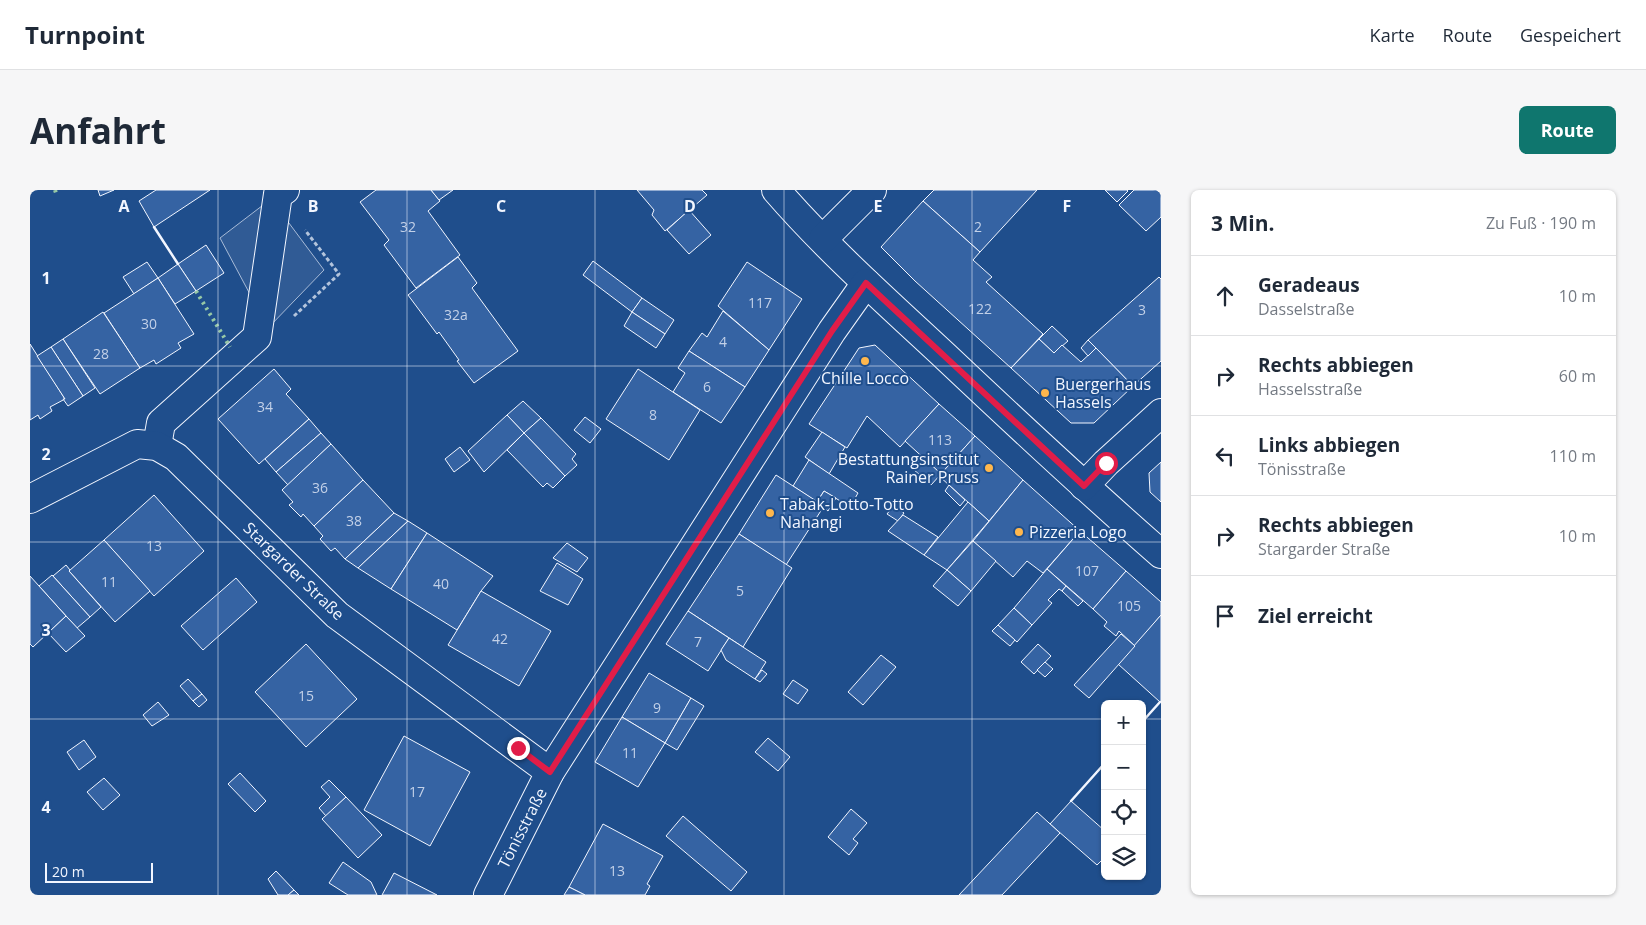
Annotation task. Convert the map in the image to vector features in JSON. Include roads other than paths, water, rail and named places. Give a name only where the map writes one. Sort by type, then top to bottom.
[{"type":"street","points":[[776,190],[792,209],[866,283],[1084,486],[1161,554]]},
{"type":"street","points":[[823,239],[872,190]]},
{"type":"street","points":[[30,499],[137,444],[157,446],[161,423],[257,337],[281,192]]},
{"type":"street","name":"Tönisstraße","points":[[488,895],[550,772],[826,340],[866,283]]},
{"type":"street","points":[[1084,486],[1106,463],[1161,413]]},
{"type":"street","name":"Stargarder Straße","points":[[157,446],[176,457],[336,615],[550,772]]},
{"type":"place","name":"Chille Locco","points":[[865,361]]},
{"type":"place","name":"Buergerhaus Hassels","points":[[1045,393]]},
{"type":"place","name":"Bestattungsinstitut Rainer Pruss","points":[[989,468]]},
{"type":"place","name":"Tabak-Lotto-Totto Nahangi","points":[[770,513]]},
{"type":"place","name":"Pizzeria Logo","points":[[1019,532]]}]
